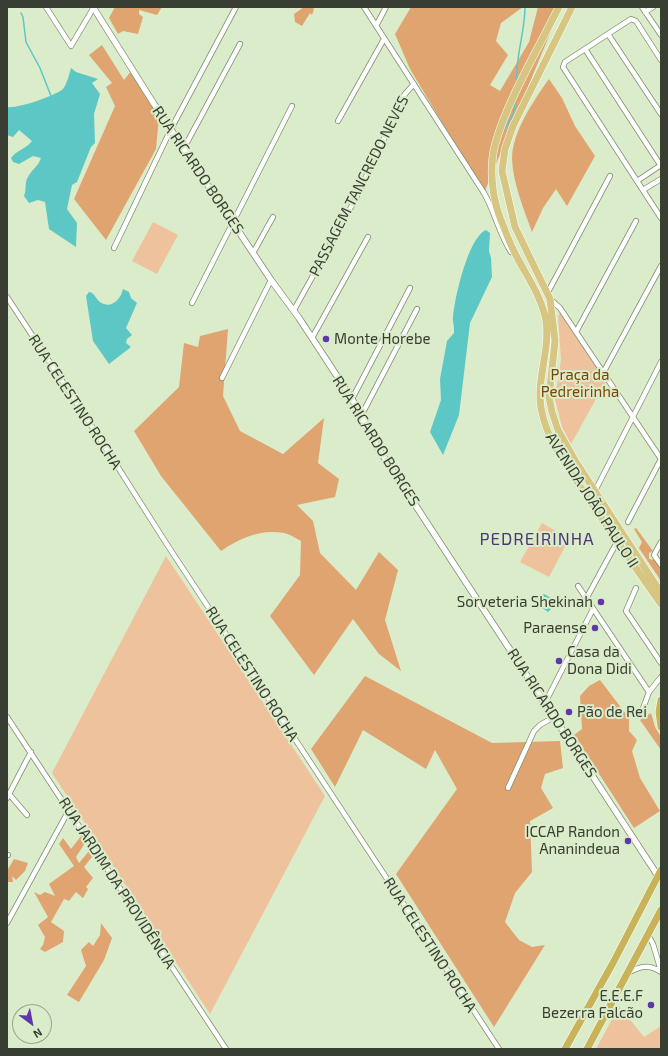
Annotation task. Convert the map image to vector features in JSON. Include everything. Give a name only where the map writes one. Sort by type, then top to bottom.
[{"type":"highway","points":[[661,700],[659,712],[661,727]]},
{"type":"highway","points":[[565,1049],[614,960],[659,873]]},
{"type":"highway","points":[[587,1049],[661,910]]},
{"type":"main road","name":"AVENIDA JOÃO PAULO II","points":[[559,7],[510,107],[495,146],[492,171],[500,218],[517,257],[536,292],[546,318],[546,346],[540,382],[540,406],[548,432],[617,542],[661,604]]},
{"type":"main road","name":"AVENIDA JOÃO PAULO II","points":[[572,7],[520,112],[505,149],[502,171],[515,227],[549,296],[555,341],[549,397],[558,430],[661,593]]},
{"type":"street","points":[[46,7],[71,46],[93,7]]},
{"type":"street","name":"RUA RICARDO BORGES","points":[[93,7],[150,98],[271,280],[294,310],[352,400],[378,448],[554,717],[659,873]]},
{"type":"street","points":[[114,248],[171,128],[236,7]]},
{"type":"street","points":[[364,7],[484,193],[492,207],[505,243],[517,257]]},
{"type":"street","points":[[376,26],[386,7]]},
{"type":"street","points":[[642,7],[661,36]]},
{"type":"street","points":[[645,12],[653,7]]},
{"type":"street","points":[[661,60],[636,21],[632,19],[565,62],[564,70],[661,218]]},
{"type":"street","points":[[608,34],[661,114]]},
{"type":"street","points":[[338,121],[384,39]]},
{"type":"street","points":[[184,148],[240,44]]},
{"type":"street","points":[[585,49],[661,166],[637,181]]},
{"type":"street","name":"PASSAGEM TANCREDO NEVES","points":[[294,310],[356,198],[404,94],[414,84]]},
{"type":"street","points":[[192,303],[232,221],[292,106]]},
{"type":"street","points":[[610,176],[549,296],[558,304],[661,459],[628,522]]},
{"type":"street","points":[[643,190],[661,179]]},
{"type":"street","points":[[253,253],[273,217]]},
{"type":"street","points":[[576,332],[636,221]]},
{"type":"street","points":[[312,338],[368,237]]},
{"type":"street","points":[[603,373],[661,266]]},
{"type":"street","points":[[222,378],[271,280]]},
{"type":"street","points":[[352,400],[410,288]]},
{"type":"street","name":"RUA CELESTINO ROCHA","points":[[7,298],[91,425],[168,546],[499,1049]]},
{"type":"street","points":[[361,416],[417,308]]},
{"type":"street","points":[[596,492],[661,362]]},
{"type":"street","points":[[586,599],[617,542]]},
{"type":"street","points":[[661,542],[654,555],[661,565]]},
{"type":"street","points":[[578,586],[649,692]]},
{"type":"street","points":[[636,588],[626,611],[661,663]]},
{"type":"street","points":[[545,703],[593,609]]},
{"type":"street","points":[[642,711],[649,692],[661,677]]},
{"type":"street","name":"RUA JARDIM DA PROVIDÊNCIA","points":[[7,717],[226,1049]]},
{"type":"street","points":[[508,788],[534,730],[540,724],[554,717]]},
{"type":"street","points":[[28,815],[8,796],[31,752]]},
{"type":"street","points":[[7,923],[69,810]]},
{"type":"street","points":[[648,935],[653,944],[661,971]]},
{"type":"street","points":[[628,973],[643,966],[656,968],[661,971]]},
{"type":"green space","points":[[153,222],[178,235],[157,274],[132,261]]},
{"type":"green space","name":"Praça da Pedreirinha","points":[[560,313],[606,381],[571,444],[562,427],[555,399],[561,360],[558,316]]},
{"type":"green space","points":[[542,523],[569,539],[549,577],[520,562]]},
{"type":"green space","points":[[166,556],[325,796],[210,1014],[52,773]]},
{"type":"green space","points":[[619,1006],[644,1037],[661,1026],[661,1049],[596,1049]]},
{"type":"shaded area","points":[[115,7],[162,7],[157,15],[139,10],[139,14],[143,17],[138,34],[123,31],[118,34],[109,18]]},
{"type":"shaded area","points":[[304,7],[312,7],[314,9],[312,15],[310,13],[302,26],[295,22],[294,14]]},
{"type":"shaded area","points":[[411,7],[523,7],[501,23],[496,41],[508,55],[490,85],[500,91],[529,42],[538,7],[561,7],[484,193],[410,69],[395,34]]},
{"type":"shaded area","points":[[102,45],[124,80],[132,70],[159,117],[156,149],[106,240],[74,199],[115,106],[106,87],[112,83],[89,55]]},
{"type":"shaded area","points":[[549,79],[562,98],[575,126],[595,156],[567,206],[556,189],[543,208],[532,232],[514,178],[512,159],[513,149],[525,117]]},
{"type":"shaded area","points":[[228,329],[223,396],[240,431],[283,454],[324,418],[318,463],[339,479],[335,497],[297,505],[313,521],[320,553],[356,590],[379,552],[398,570],[385,620],[401,671],[379,654],[353,619],[314,675],[270,616],[300,575],[301,541],[284,533],[267,532],[235,542],[221,551],[161,476],[134,431],[179,387],[184,343],[198,347],[200,336]]},
{"type":"shaded area","points":[[636,528],[653,551],[649,553],[649,559],[655,560],[661,569],[661,581],[639,548],[642,542],[634,529]]},
{"type":"shaded area","points":[[365,676],[492,743],[560,741],[563,768],[545,774],[541,788],[553,808],[530,821],[532,872],[515,893],[505,922],[519,940],[532,947],[545,945],[494,1027],[396,874],[457,789],[435,750],[426,769],[363,730],[335,787],[311,749]]},
{"type":"shaded area","points":[[600,680],[629,718],[629,731],[637,740],[632,751],[640,778],[660,811],[634,828],[574,735],[582,729],[580,696],[589,686]]},
{"type":"shaded area","points":[[651,713],[655,727],[661,737],[661,750],[640,720]]},
{"type":"shaded area","points":[[81,836],[85,843],[76,857],[79,863],[89,851],[92,857],[84,867],[93,878],[86,887],[88,889],[83,898],[76,892],[69,901],[64,899],[51,922],[64,931],[63,942],[45,952],[40,949],[43,945],[45,937],[38,925],[48,917],[34,892],[40,895],[45,892],[55,896],[49,884],[74,866],[59,844],[63,838],[71,849]]},
{"type":"shaded area","points":[[14,859],[28,863],[25,871],[16,880],[12,876],[13,882],[7,882],[7,871]]},
{"type":"shaded area","points":[[101,923],[112,938],[104,960],[79,1002],[67,995],[86,966],[81,950],[89,942],[93,946],[100,935]]},
{"type":"water","points":[[71,68],[76,72],[98,79],[92,83],[100,94],[94,114],[95,143],[91,147],[77,182],[72,185],[67,209],[77,223],[76,247],[49,229],[45,202],[38,200],[29,203],[24,196],[27,179],[41,158],[33,156],[19,164],[13,162],[11,158],[32,141],[19,130],[13,137],[7,135],[7,107],[27,104],[59,92],[66,85]]},
{"type":"water","points":[[486,230],[490,233],[489,251],[492,277],[470,323],[459,415],[443,455],[430,432],[441,400],[440,379],[447,341],[454,333],[454,312],[463,271],[473,245],[479,235]]},
{"type":"water","points":[[123,289],[129,292],[131,298],[137,303],[126,328],[132,335],[127,339],[126,343],[131,347],[109,364],[93,341],[86,296],[89,292],[100,302],[108,305],[118,300]]},
{"type":"water","points":[[544,594],[555,600],[553,607],[548,612],[537,604],[538,598]]},
{"type":"waterway","points":[[517,82],[517,63],[525,17],[525,7]]},
{"type":"waterway","points":[[21,13],[23,17],[26,42],[40,68],[51,96]]},
{"type":"waterway","points":[[503,131],[513,115],[516,98]]},
{"type":"place","name":"Monte Horebe","points":[[326,339]]},
{"type":"place","name":"Sorveteria Shekinah","points":[[601,602]]},
{"type":"place","name":"Paraense","points":[[595,628]]},
{"type":"place","name":"Casa da Dona Didi","points":[[559,661]]},
{"type":"place","name":"Pão de Rei","points":[[569,712]]},
{"type":"place","name":"ICCAP Randon Ananindeua","points":[[628,841]]},
{"type":"place","name":"E.E.E.F Bezerra Falcão","points":[[651,1005]]},
{"type":"district","name":"PEDREIRINHA","points":[[537,539]]}]
